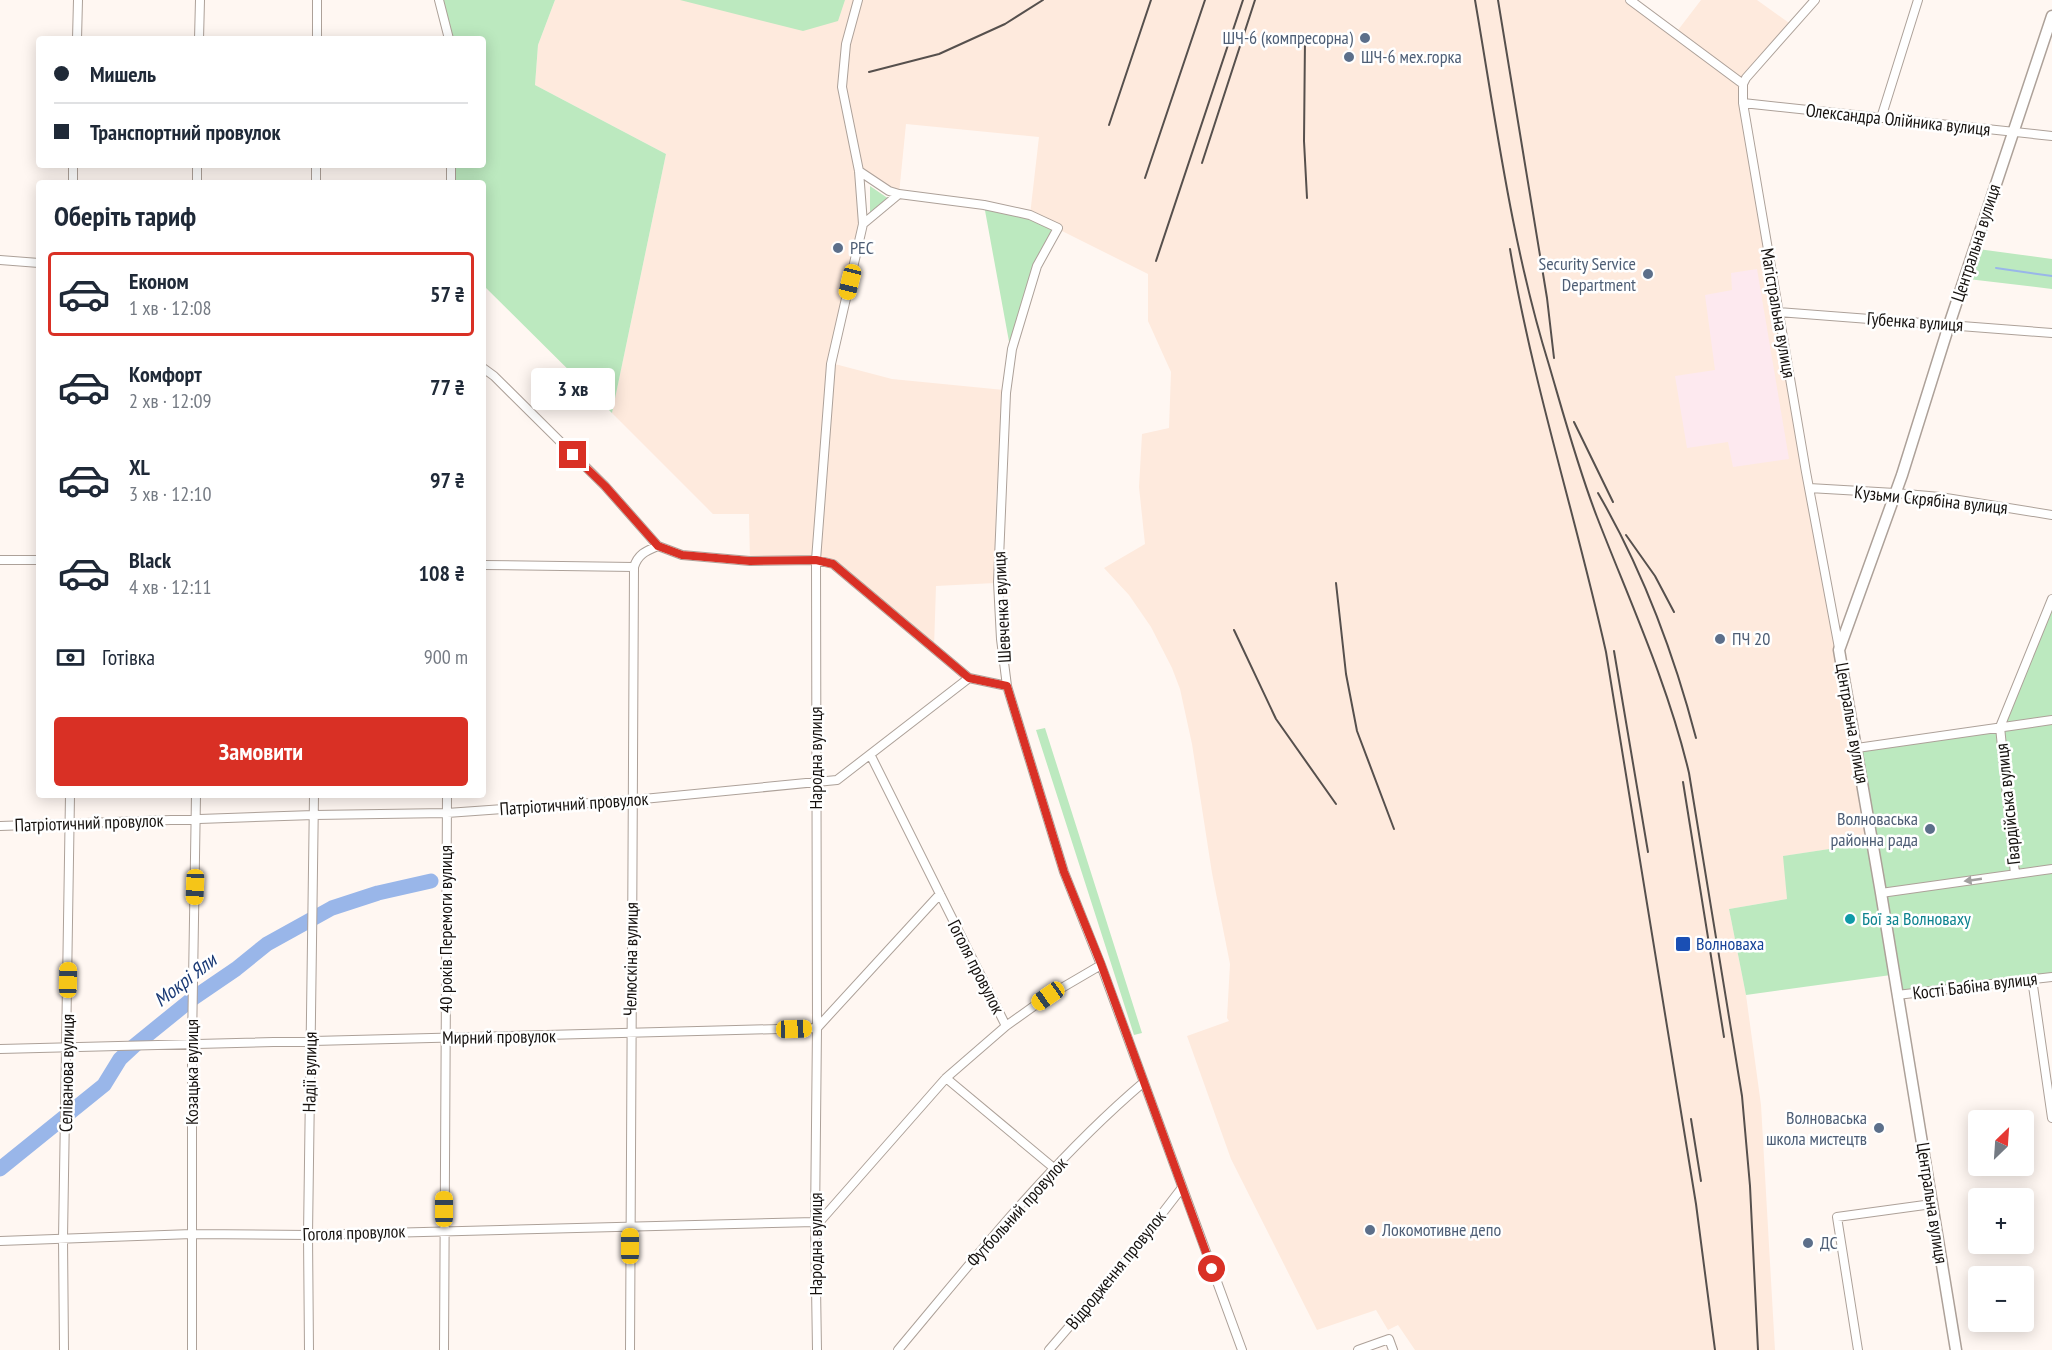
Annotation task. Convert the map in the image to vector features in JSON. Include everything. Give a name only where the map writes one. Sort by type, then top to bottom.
[{"type":"main road","name":"Центральна вулиця","points":[[1956,1350],[1839,650],[1895,492],[2052,16]]},
{"type":"street","points":[[77,36],[78,0]]},
{"type":"street","points":[[199,36],[200,0]]},
{"type":"street","points":[[317,0],[317,36]]},
{"type":"street","points":[[439,0],[448,36]]},
{"type":"street","name":"Народна вулиця","points":[[817,1350],[815,1224],[816,560],[831,363],[863,224],[859,171],[842,87],[846,44],[858,0]]},
{"type":"street","points":[[1630,0],[1743,84],[1815,0]]},
{"type":"street","points":[[1881,118],[1918,0]]},
{"type":"street","name":"Магістральна вулиця","points":[[1743,84],[1743,103],[1778,312],[1839,650]]},
{"type":"street","name":"Олександра Олійника вулиця","points":[[1743,103],[2052,136]]},
{"type":"street","points":[[859,171],[889,191],[899,194]]},
{"type":"street","points":[[863,224],[899,194]]},
{"type":"street","name":"Шевченка вулиця","points":[[899,194],[984,205],[1030,215],[1058,228],[1037,266],[1012,350],[1006,393],[998,582],[1001,639],[1007,686],[1064,872],[1101,964],[1242,1350]]},
{"type":"street","points":[[0,260],[36,263]]},
{"type":"street","name":"Губенка вулиця","points":[[1778,312],[2052,333]]},
{"type":"street","points":[[486,370],[605,486],[658,546],[682,555],[750,561],[816,560],[833,564],[969,678],[1007,686]]},
{"type":"street","name":"Кузьми Скрябіна вулиця","points":[[1809,488],[1895,492],[2052,515]]},
{"type":"street","points":[[486,565],[634,567],[641,554],[658,546]]},
{"type":"street","points":[[0,560],[36,560]]},
{"type":"street","name":"Челюскіна вулиця","points":[[630,1350],[634,567]]},
{"type":"street","name":"Гвардійська вулиця","points":[[2015,874],[2000,727],[2052,599]]},
{"type":"street","name":"Патріотичний провулок","points":[[0,826],[314,815],[447,813],[633,800],[837,780],[969,678]]},
{"type":"street","points":[[1857,748],[2052,720]]},
{"type":"street","name":"Гоголя провулок","points":[[0,1241],[192,1234],[308,1235],[444,1230],[815,1224],[946,1078],[1006,1026],[871,756]]},
{"type":"street","name":"Селіванова вулиця","points":[[64,1350],[63,1239],[68,1047],[70,798]]},
{"type":"street","name":"Козацька вулиця","points":[[192,1350],[192,1044],[196,798]]},
{"type":"street","name":"Надії вулиця","points":[[309,1350],[308,1235],[314,798]]},
{"type":"street","name":"40 років Перемоги вулиця","points":[[444,1350],[447,798]]},
{"type":"street","points":[[1881,893],[2052,869]]},
{"type":"street","points":[[817,1028],[940,894]]},
{"type":"street","points":[[1006,1026],[1048,996],[1101,964]]},
{"type":"street","name":"Кості Бабіна вулиця","points":[[1897,995],[2052,977]]},
{"type":"street","points":[[2032,979],[2048,1054],[2052,1118]]},
{"type":"street","name":"Мирний провулок","points":[[0,1049],[817,1028]]},
{"type":"street","points":[[946,1078],[1055,1169]]},
{"type":"street","name":"Футбольний провулок","points":[[898,1350],[982,1250],[1089,1131],[1144,1082]]},
{"type":"street","name":"Відродження провулок","points":[[1049,1350],[1124,1263],[1182,1189]]},
{"type":"street","points":[[1858,1350],[1838,1217],[1932,1204]]},
{"type":"street","points":[[1358,1350],[1389,1339],[1393,1350]]},
{"type":"shaded area","points":[[555,0],[1630,0],[1675,34],[1701,0],[1757,0],[1792,25],[1743,85],[1869,843],[1784,856],[1787,899],[1729,909],[1746,995],[1761,1105],[1775,1350],[1415,1350],[1398,1325],[1388,1330],[1376,1310],[1317,1330],[1231,1159],[1187,1036],[1229,1021],[1227,1018],[1230,964],[1212,873],[1192,744],[1180,689],[1172,668],[1151,627],[1129,595],[1104,568],[1145,544],[1139,487],[1142,434],[1169,428],[1171,372],[1148,321],[1148,274],[1030,215],[1039,137],[906,124],[899,194],[860,171],[863,224],[831,363],[892,379],[1004,390],[996,498],[995,583],[936,586],[934,648],[833,564],[750,561],[749,514],[713,514],[612,413],[666,154],[535,85],[538,45]]},
{"type":"shaded area","points":[[1757,269],[1789,459],[1733,467],[1728,442],[1687,448],[1675,376],[1715,370],[1705,295],[1732,290],[1731,273]]},
{"type":"green space","points":[[439,0],[555,0],[538,45],[535,85],[666,154],[612,413],[486,288],[486,180],[451,180],[451,168],[486,168],[486,36],[448,36]]},
{"type":"green space","points":[[680,0],[845,0],[838,21],[803,31]]},
{"type":"green space","points":[[870,186],[889,199],[870,214]]},
{"type":"green space","points":[[984,205],[1030,215],[1058,228],[1037,266],[1010,347]]},
{"type":"green space","points":[[1978,249],[2052,259],[2052,289],[1968,279]]},
{"type":"green space","points":[[2052,599],[2052,977],[1901,995],[1860,748],[2000,727]]},
{"type":"green space","points":[[1045,728],[1142,1033],[1134,1035],[1036,730]]},
{"type":"green space","points":[[1869,843],[1891,975],[1746,995],[1729,909],[1787,899],[1783,856]]},
{"type":"waterway","points":[[1996,268],[2052,276]]},
{"type":"waterway","name":"Мокрі Яли","points":[[0,1169],[104,1085],[120,1059],[134,1046],[192,999],[236,969],[267,944],[332,908],[378,893],[431,881]]},
{"type":"railway","points":[[869,72],[939,54],[1005,24],[1043,0]]},
{"type":"railway","points":[[1109,125],[1151,0]]},
{"type":"railway","points":[[1145,178],[1205,0]]},
{"type":"railway","points":[[1156,261],[1243,0]]},
{"type":"railway","points":[[1202,163],[1255,0]]},
{"type":"railway","points":[[1475,0],[1506,184],[1536,320],[1584,480],[1659,675],[1689,773],[1742,1096],[1750,1186],[1758,1350]]},
{"type":"railway","points":[[1498,0],[1547,298],[1554,358]]},
{"type":"railway","points":[[1305,38],[1304,141],[1307,198]]},
{"type":"railway","points":[[1510,249],[1530,350],[1606,652],[1696,1204],[1715,1350]]},
{"type":"railway","points":[[1574,422],[1613,502]]},
{"type":"railway","points":[[1598,493],[1643,582],[1678,675],[1696,738]]},
{"type":"railway","points":[[1626,535],[1655,576],[1674,612]]},
{"type":"railway","points":[[1336,583],[1346,674],[1357,731],[1394,829]]},
{"type":"railway","points":[[1234,630],[1276,719],[1336,804]]},
{"type":"railway","points":[[1614,651],[1648,852]]},
{"type":"railway","points":[[1683,782],[1724,1037]]},
{"type":"railway","points":[[1691,1119],[1701,1181]]},
{"type":"place","name":"ШЧ-6 (компресорна)","points":[[1365,38]]},
{"type":"place","name":"ШЧ-6 мех.горка","points":[[1349,57]]},
{"type":"place","name":"РЕС","points":[[838,248]]},
{"type":"place","name":"Security Service Department","points":[[1648,274]]},
{"type":"place","name":"ПЧ 20","points":[[1720,639]]},
{"type":"place","name":"Волноваська районна рада","points":[[1930,829]]},
{"type":"place","name":"Бої за Волноваху","points":[[1850,919]]},
{"type":"place","name":"Волноваха","points":[[1683,944]]},
{"type":"place","name":"Волноваська школа мистецтв","points":[[1879,1128]]},
{"type":"place","name":"Локомотивне депо","points":[[1370,1230]]},
{"type":"place","name":"ДС","points":[[1808,1243]]},
{"type":"route","points":[[573,455],[605,486],[658,546],[682,555],[750,561],[816,560],[833,564],[969,678],[1007,686],[1064,872],[1101,964],[1212,1269]]}]
